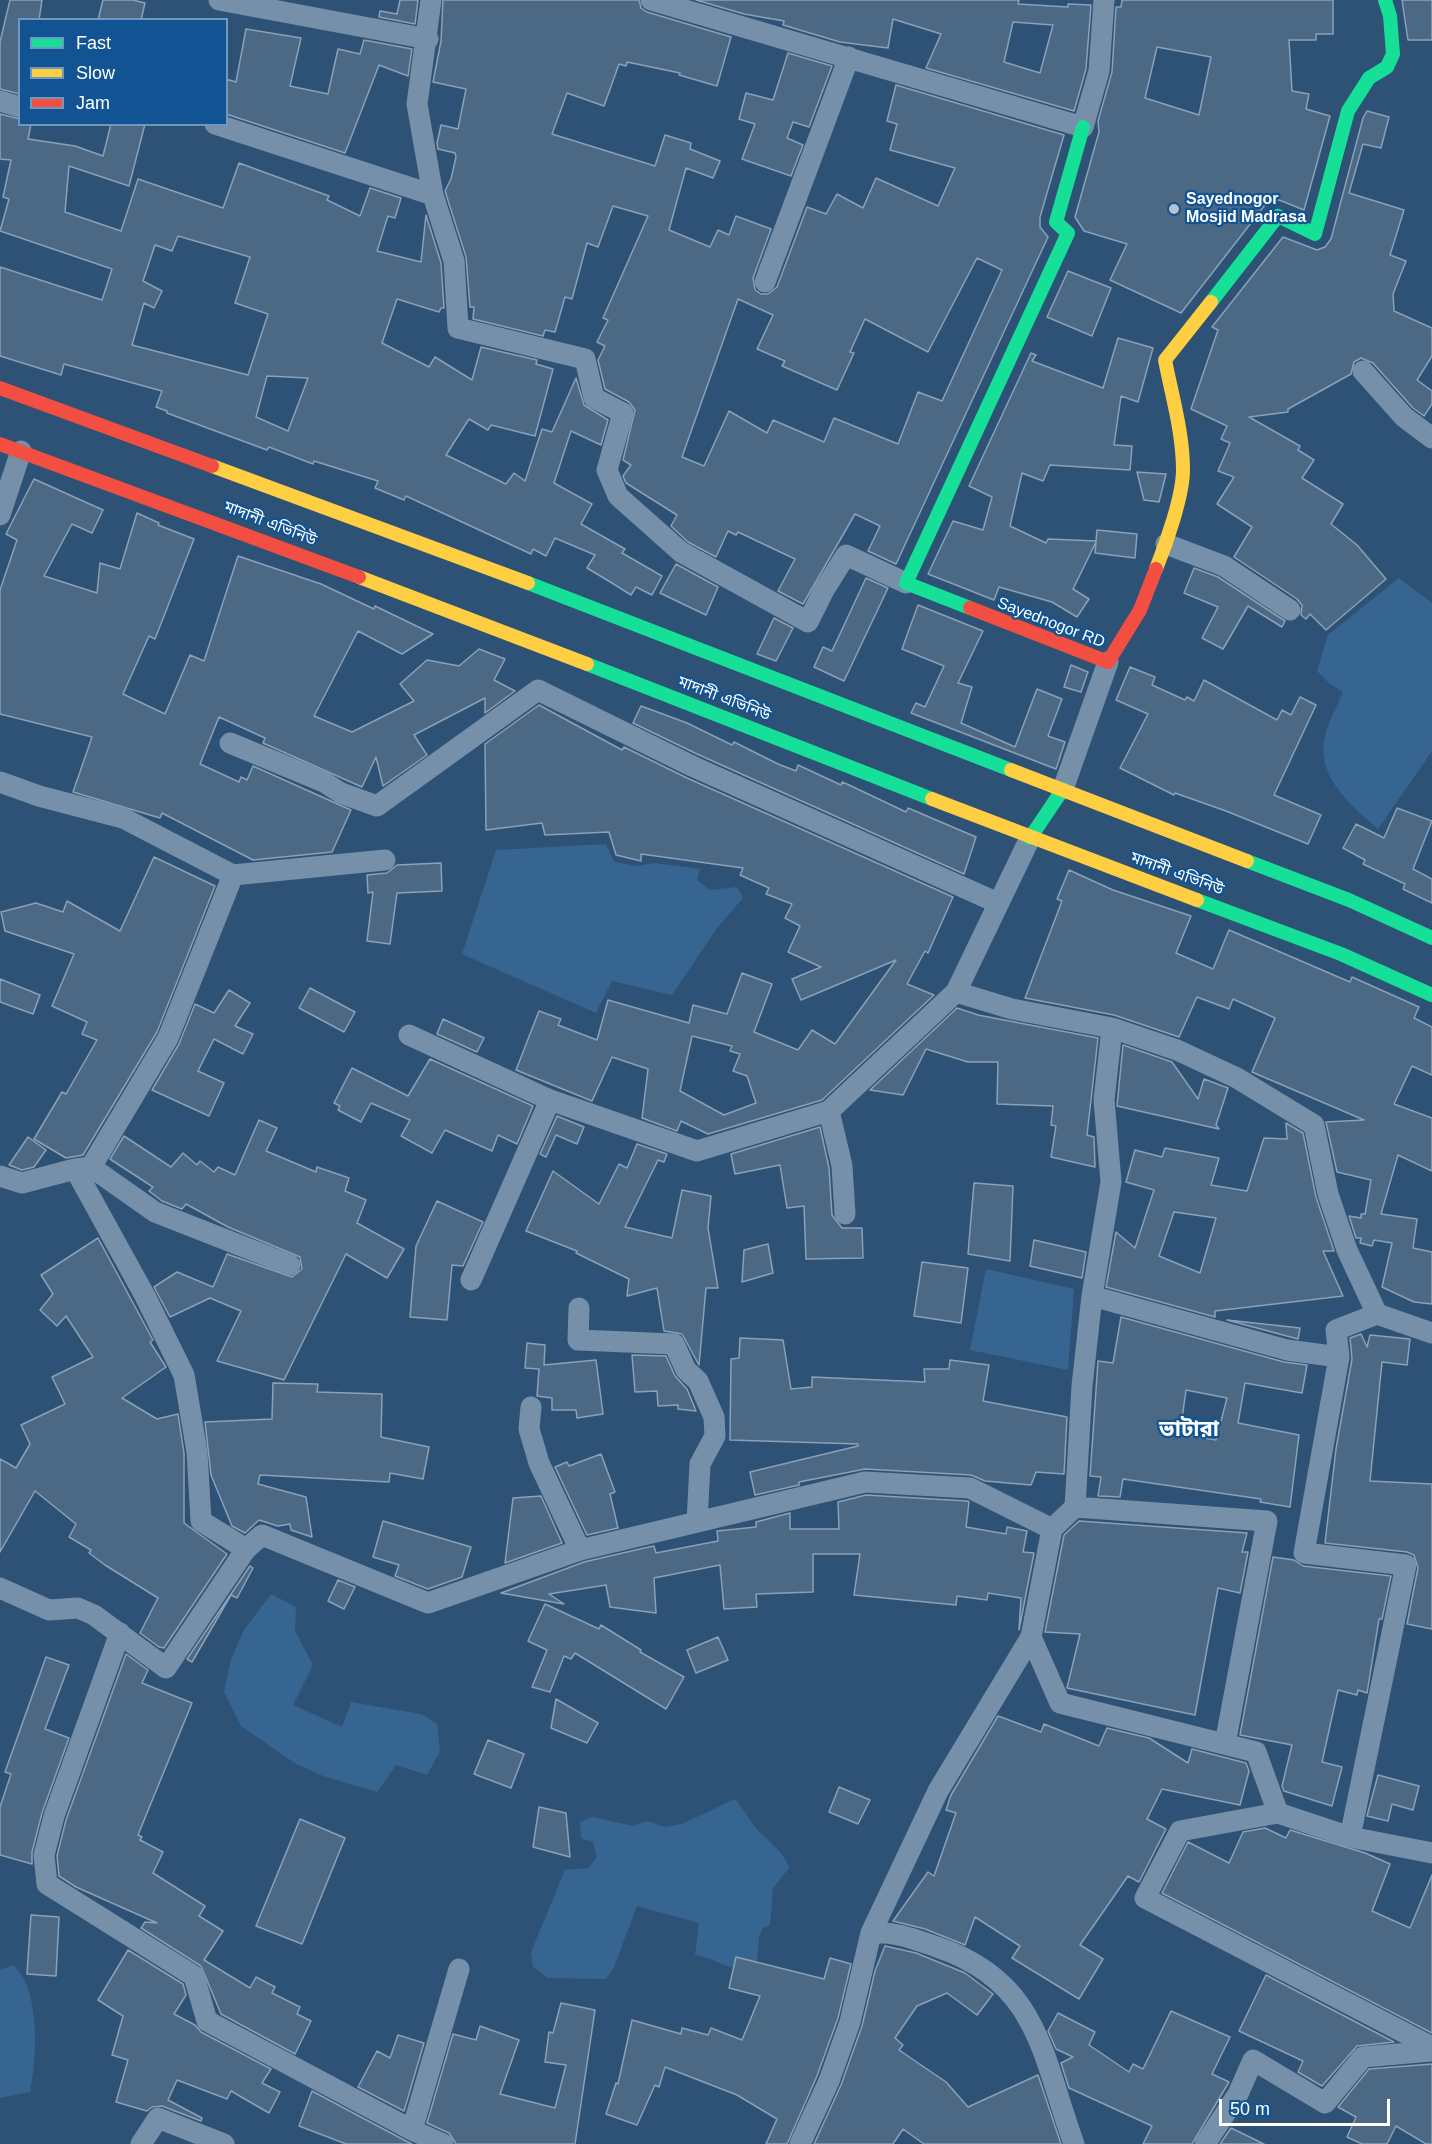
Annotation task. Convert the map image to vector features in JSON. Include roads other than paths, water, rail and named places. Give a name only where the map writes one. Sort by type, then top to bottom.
[{"type":"main road","name":"Sayednogor RD","points":[[906,583],[1108,662],[1140,610],[1166,544],[1183,472],[1181,441],[1165,360],[1278,216],[1315,234],[1348,111],[1369,78],[1387,67],[1393,54],[1390,16],[1385,0]]},
{"type":"main road","points":[[906,583],[1068,233],[1056,222],[1083,127]]},
{"type":"main road","points":[[0,388],[453,554],[1349,900],[1432,938]]},
{"type":"main road","name":"মাদানী এভিনিউ","points":[[0,444],[457,613],[1030,838],[1341,954],[1432,994]]},
{"type":"main road","points":[[1030,838],[1063,789]]},
{"type":"street","points":[[219,0],[428,39]]},
{"type":"street","points":[[431,0],[428,39],[417,104],[433,195],[454,261],[458,328],[585,359],[594,398],[623,413],[607,470],[618,496],[681,552],[808,622],[824,590],[846,555],[906,583]]},
{"type":"street","points":[[651,0],[1083,127],[1099,71],[1104,0]]},
{"type":"street","points":[[765,282],[849,57]]},
{"type":"street","points":[[0,100],[18,106]]},
{"type":"street","points":[[221,126],[433,195]]},
{"type":"street","points":[[1363,372],[1404,417],[1432,438]]},
{"type":"street","points":[[0,515],[21,451]]},
{"type":"street","points":[[1166,544],[1224,566],[1290,610]]},
{"type":"street","points":[[1063,789],[1108,662]]},
{"type":"street","points":[[230,743],[324,782],[341,793],[376,806],[538,690],[692,766],[998,903]]},
{"type":"street","points":[[0,782],[39,796],[123,818],[233,875],[385,860]]},
{"type":"street","points":[[409,1035],[550,1100],[697,1151],[829,1111],[956,992],[1030,838]]},
{"type":"street","points":[[0,1176],[22,1183],[83,1168],[168,1038],[233,875]]},
{"type":"street","points":[[956,992],[1012,1009],[1112,1028],[1178,1050],[1237,1078],[1314,1125],[1328,1194],[1377,1314]]},
{"type":"street","points":[[800,2144],[829,2081],[850,2022],[871,1933],[938,1791],[1032,1637],[1052,1529],[1075,1507],[1082,1386],[1092,1296],[1111,1182],[1104,1100],[1112,1028]]},
{"type":"street","points":[[471,1280],[550,1100]]},
{"type":"street","points":[[829,1111],[842,1166],[845,1214]]},
{"type":"street","points":[[83,1168],[155,1212],[200,1232],[290,1265]]},
{"type":"street","points":[[83,1168],[184,1375],[197,1452],[201,1521],[246,1550]]},
{"type":"street","points":[[1092,1296],[1287,1350],[1338,1358]]},
{"type":"street","points":[[579,1308],[578,1340],[674,1344],[686,1370],[698,1381],[714,1416],[715,1436],[700,1464],[697,1522]]},
{"type":"street","points":[[1350,1837],[1406,1565],[1304,1553],[1338,1358],[1336,1330],[1377,1314],[1432,1333]]},
{"type":"street","points":[[531,1407],[529,1429],[539,1463],[580,1550]]},
{"type":"street","points":[[0,1588],[49,1610],[78,1608],[94,1615],[166,1668],[246,1550],[262,1535],[428,1604],[580,1550],[865,1482],[970,1488],[1052,1529]]},
{"type":"street","points":[[1075,1507],[1267,1521],[1225,1744]]},
{"type":"street","points":[[120,1634],[54,1816],[44,1855],[47,1884],[194,1976],[207,2021],[412,2130],[443,2144]]},
{"type":"street","points":[[1032,1637],[1060,1703],[1256,1752],[1278,1813]]},
{"type":"street","points":[[1432,1853],[1350,1837],[1278,1813],[1179,1831],[1145,1898],[1432,2047]]},
{"type":"street","points":[[871,1933],[891,1931],[967,1958],[1010,1992],[1029,2015],[1074,2144]]},
{"type":"street","points":[[412,2130],[459,1969]]},
{"type":"street","points":[[1205,2144],[1238,2094],[1253,2060],[1325,2103],[1363,2057],[1432,2051]]},
{"type":"street","points":[[141,2144],[158,2118],[224,2144]]},
{"type":"water","points":[[1399,578],[1432,603],[1432,751],[1378,829],[1348,802],[1326,768],[1325,735],[1343,692],[1330,684],[1317,671],[1328,635]]},
{"type":"water","points":[[606,844],[614,862],[638,866],[654,863],[700,869],[697,880],[710,890],[737,887],[743,898],[717,928],[672,995],[612,981],[596,1013],[462,954],[496,850]]},
{"type":"water","points":[[986,1269],[1074,1289],[1068,1370],[970,1350]]},
{"type":"water","points":[[271,1594],[296,1607],[295,1631],[313,1665],[293,1705],[342,1727],[351,1702],[421,1714],[437,1724],[440,1751],[427,1775],[396,1765],[377,1792],[323,1776],[296,1764],[241,1726],[224,1692],[231,1659],[244,1630]]},
{"type":"water","points":[[735,1799],[755,1827],[783,1856],[789,1868],[773,1888],[770,1925],[763,1928],[759,1937],[757,1961],[740,1968],[726,1966],[695,1955],[699,1923],[637,1906],[614,1967],[606,1979],[548,1978],[533,1967],[531,1952],[565,1870],[588,1868],[597,1857],[593,1842],[581,1838],[580,1822],[592,1817],[633,1826],[648,1821],[664,1827],[682,1824]]},
{"type":"water","points":[[13,1965],[22,1976],[33,2007],[34,2062],[30,2092],[0,2098],[0,1970]]},
{"type":"place","name":"Sayednogor Mosjid Madrasa","points":[[1174,209]]},
{"type":"district","name":"ভাটারা","points":[[1189,1430]]}]
